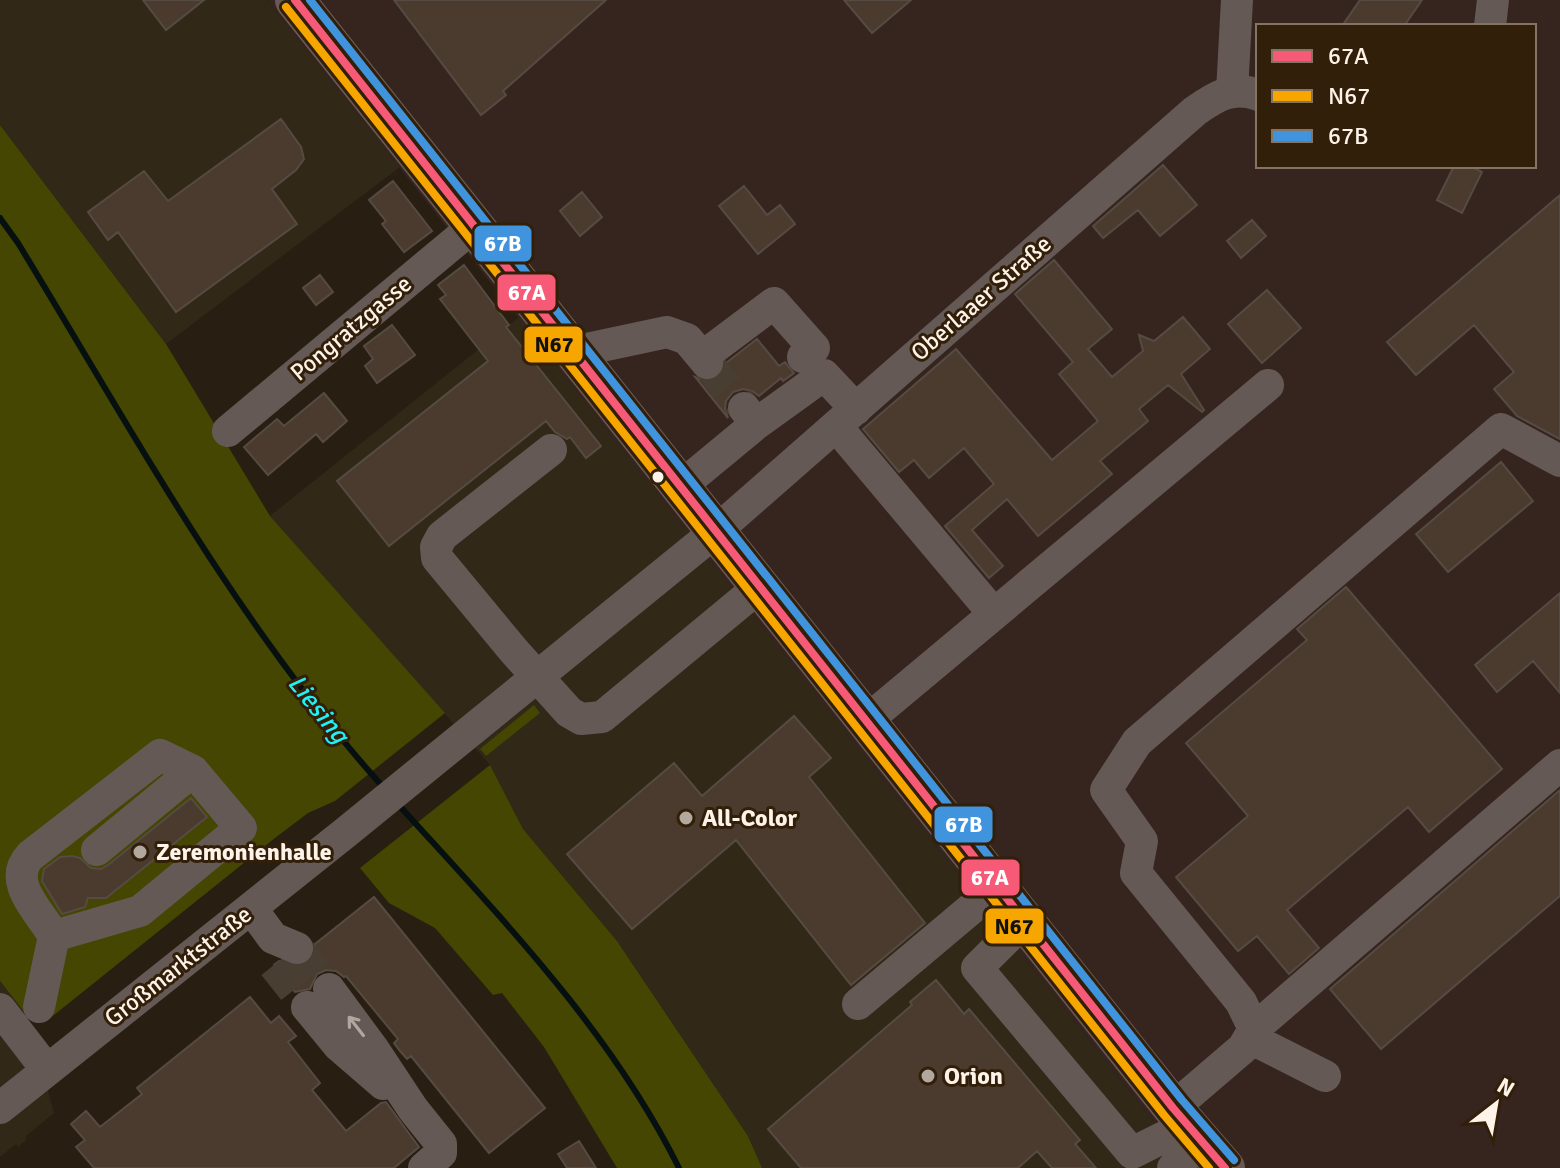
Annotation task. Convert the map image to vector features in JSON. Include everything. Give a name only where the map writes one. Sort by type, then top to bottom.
[{"type":"main road","points":[[295,0],[1024,921],[1192,1142]]},
{"type":"street","points":[[1237,0],[1245,94]]},
{"type":"street","points":[[1490,24],[1493,0]]},
{"type":"street","name":"Oberlaaer Straße","points":[[715,532],[1069,215],[1166,123],[1221,93],[1245,94]]},
{"type":"street","name":"Pongratzgasse","points":[[228,431],[474,226]]},
{"type":"street","points":[[573,352],[667,332],[687,339],[705,360],[774,303],[814,348],[803,357]]},
{"type":"street","points":[[680,487],[750,416],[824,375],[846,417],[994,614]]},
{"type":"street","points":[[865,722],[1268,385]]},
{"type":"street","points":[[1325,1076],[1252,1034],[1241,1002],[1136,873],[1142,841],[1106,790],[1137,742],[1501,429],[1560,461]]},
{"type":"street","points":[[551,450],[442,536],[436,547],[437,558],[537,677],[574,716],[591,720],[602,717],[759,587]]},
{"type":"street","points":[[537,677],[715,532]]},
{"type":"street","name":"Großmarktstraße","points":[[0,1108],[537,677]]},
{"type":"street","points":[[39,1007],[54,936],[21,884],[21,868],[26,861],[160,755],[193,771],[241,828],[140,911],[54,936]]},
{"type":"street","points":[[1024,921],[977,968],[1132,1153],[1170,1134],[1192,1142],[1252,1034],[1560,765]]},
{"type":"street","points":[[97,850],[193,771]]},
{"type":"street","points":[[858,1004],[997,887]]},
{"type":"street","points":[[251,908],[281,950]]},
{"type":"street","points":[[318,998],[339,1046],[413,1109],[442,1148],[438,1157],[424,1168]]},
{"type":"street","points":[[0,1009],[47,1070]]},
{"type":"shaded area","points":[[0,0],[267,0],[400,167],[166,344],[0,125]]},
{"type":"shaded area","points":[[267,0],[1560,0],[1560,1168],[1197,1168],[1154,1122]]},
{"type":"shaded area","points":[[0,125],[166,344],[270,516],[445,713],[335,801],[308,813],[275,838],[49,1019],[28,1017],[0,981]]},
{"type":"shaded area","points":[[519,317],[1154,1122],[1197,1168],[762,1168],[748,1136],[617,941],[523,829],[490,765],[270,516]]},
{"type":"shaded area","points":[[534,705],[540,713],[486,756],[480,749]]},
{"type":"shaded area","points":[[490,765],[523,829],[617,941],[748,1136],[762,1168],[617,1168],[544,1047],[502,993],[493,995],[435,928],[389,903],[360,868]]},
{"type":"shaded area","points":[[0,981],[28,1017],[54,1113],[26,1136],[18,1147],[16,1144],[0,1157]]},
{"type":"building","points":[[143,0],[204,0],[166,30]]},
{"type":"building","points":[[394,0],[606,0],[503,91],[506,95],[481,115]]},
{"type":"building","points":[[844,0],[911,0],[872,33]]},
{"type":"building","points":[[1360,0],[1422,0],[1405,24],[1343,24]]},
{"type":"building","points":[[281,119],[301,147],[304,159],[296,170],[272,189],[297,224],[176,312],[118,232],[108,240],[88,212],[144,171],[168,201]]},
{"type":"building","points":[[1163,165],[1197,205],[1160,236],[1138,210],[1103,238],[1093,226]]},
{"type":"building","points":[[1453,168],[1474,168],[1482,172],[1462,213],[1437,200]]},
{"type":"building","points":[[393,181],[432,231],[404,252],[382,224],[386,221],[369,200]]},
{"type":"building","points":[[744,186],[767,215],[780,205],[795,224],[758,254],[719,206]]},
{"type":"building","points":[[582,192],[602,217],[580,236],[560,211]]},
{"type":"building","points":[[1560,195],[1560,439],[1517,416],[1494,389],[1514,372],[1474,325],[1416,375],[1387,342]]},
{"type":"building","points":[[1252,220],[1266,236],[1241,258],[1227,241]]},
{"type":"building","points":[[1054,260],[1112,329],[1088,349],[1112,377],[1143,351],[1139,335],[1154,341],[1183,317],[1210,349],[1181,374],[1204,410],[1202,412],[1168,385],[1139,409],[1148,421],[1100,461],[1112,474],[1038,536],[1007,499],[972,530],[1003,566],[989,578],[945,526],[994,484],[964,448],[929,478],[914,460],[899,472],[863,429],[956,349],[1052,460],[1098,421],[1059,374],[1073,362],[1015,294]]},
{"type":"building","points":[[464,265],[509,325],[506,327],[601,446],[586,458],[570,437],[567,439],[555,432],[546,421],[389,546],[337,481],[488,361],[440,299],[446,295],[438,285]]},
{"type":"building","points":[[320,275],[333,292],[316,305],[303,288]]},
{"type":"building","points":[[1267,290],[1301,328],[1262,363],[1228,324]]},
{"type":"building","points":[[392,325],[415,355],[377,383],[365,366],[373,359],[364,346]]},
{"type":"building","points":[[757,339],[779,366],[785,362],[794,373],[783,381],[781,378],[759,396],[743,389],[733,392],[726,401],[728,418],[695,377],[709,382],[718,378],[726,363]]},
{"type":"building","points":[[324,393],[347,421],[323,442],[316,434],[268,475],[244,447],[277,419],[284,426]]},
{"type":"building","points":[[1501,462],[1533,501],[1448,572],[1416,534]]},
{"type":"building","points":[[1346,587],[1502,769],[1429,832],[1408,807],[1287,910],[1319,948],[1289,974],[1257,936],[1238,951],[1176,877],[1248,816],[1186,743],[1307,640],[1297,629]]},
{"type":"building","points":[[1560,593],[1560,693],[1533,661],[1497,692],[1475,665]]},
{"type":"building","points":[[794,716],[831,758],[809,777],[925,923],[851,985],[736,840],[632,929],[567,854],[674,763],[702,796]]},
{"type":"building","points":[[1560,790],[1560,896],[1381,1049],[1330,989]]},
{"type":"building","name":"Zeremonienhalle","points":[[191,798],[207,817],[106,898],[88,898],[85,907],[62,914],[42,881],[44,869],[60,857],[72,856],[80,858],[91,868],[101,869]]},
{"type":"building","points":[[374,897],[545,1108],[489,1153],[411,1056],[407,1059],[400,1051],[394,1043],[398,1039],[346,976],[326,970],[317,974],[310,989],[295,992],[274,965],[279,961],[299,967],[308,963],[315,955],[315,944]]},
{"type":"building","name":"Orion","points":[[936,980],[964,1014],[969,1009],[1080,1140],[1075,1144],[1096,1168],[1052,1168],[1037,1151],[1018,1168],[801,1168],[768,1129],[912,1005],[910,1002]]},
{"type":"building","points":[[250,997],[271,1023],[279,1016],[296,1036],[288,1042],[320,1083],[312,1090],[346,1131],[386,1102],[419,1147],[394,1168],[94,1168],[76,1147],[85,1140],[71,1124],[86,1111],[100,1127],[142,1094],[137,1088]]},
{"type":"building","points":[[579,1141],[596,1168],[567,1168],[558,1154]]},
{"type":"waterway","name":"Liesing","points":[[0,218],[233,593],[330,725],[384,788]]},
{"type":"waterway","name":"Liesing","points":[[396,802],[513,931],[586,1021],[620,1068],[679,1168]]},
{"type":"tunnel","points":[[707,363],[744,408]]},
{"type":"tunnel","points":[[297,948],[329,989]]},
{"type":"tunnel","points":[[274,965],[307,1007]]},
{"type":"transit line","name":"67A","points":[[295,0],[1173,1108],[1225,1168]]},
{"type":"transit line","name":"67B","points":[[310,0],[1182,1100],[1234,1160]]},
{"type":"transit line","name":"N67","points":[[286,7],[1209,1168]]},
{"type":"place","name":"All-Color","points":[[686,818]]},
{"type":"place","name":"Zeremonienhalle","points":[[140,852]]},
{"type":"place","name":"Orion","points":[[928,1076]]}]
